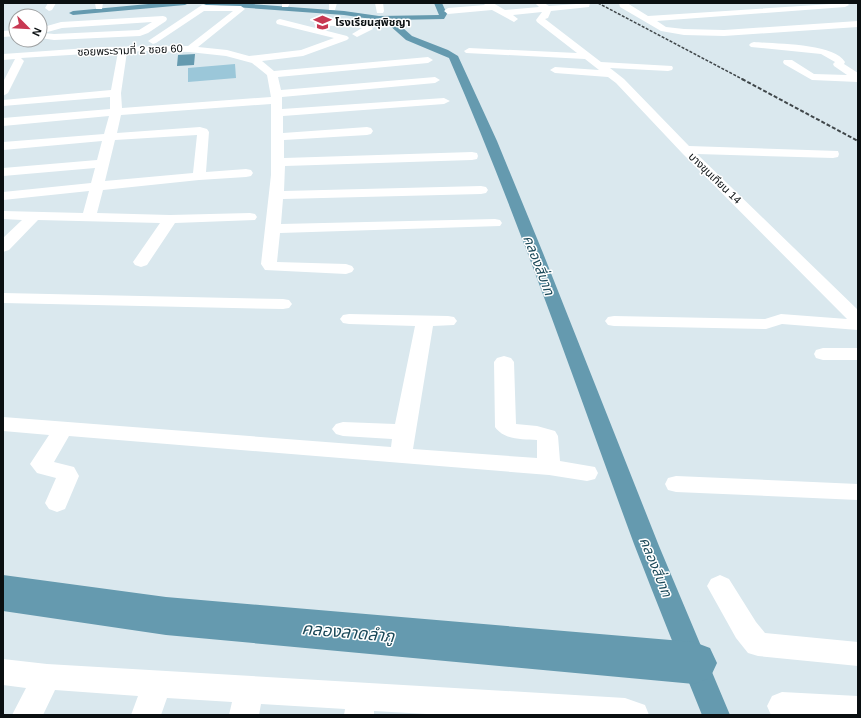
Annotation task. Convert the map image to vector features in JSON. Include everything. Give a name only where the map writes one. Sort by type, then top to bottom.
[{"type":"street","name":"บางขุนเทียน 14","points":[[539,3],[544,19],[569,42],[612,74],[686,150],[858,320]]},
{"type":"street","points":[[448,11],[491,5],[513,19],[544,19],[586,5],[586,3]]},
{"type":"street","points":[[622,3],[664,29],[684,32],[724,33],[802,29],[858,24]]},
{"type":"street","points":[[646,18],[843,4],[855,9]]},
{"type":"street","points":[[153,41],[203,7],[241,9],[191,48]]},
{"type":"street","points":[[503,13],[544,19]]},
{"type":"street","points":[[3,49],[108,42],[141,32],[163,19],[61,25],[48,29]]},
{"type":"street","points":[[97,35],[103,22]]},
{"type":"street","points":[[248,59],[303,53],[344,38],[283,23],[334,23],[362,25],[367,27],[368,29],[357,34]]},
{"type":"street","points":[[802,29],[820,37]]},
{"type":"street","points":[[48,36],[97,35],[108,42]]},
{"type":"street","points":[[554,41],[569,42]]},
{"type":"street","name":"ซอยพระรามที่ 2 ซอย 60","points":[[3,57],[108,42],[123,48],[191,48],[248,59],[264,66],[272,74]]},
{"type":"street","points":[[754,45],[823,51],[839,60],[840,62],[838,64]]},
{"type":"street","points":[[769,46],[788,62],[812,77],[858,78]]},
{"type":"street","points":[[89,217],[116,112],[116,92],[123,48]]},
{"type":"street","points":[[469,52],[588,56]]},
{"type":"street","points":[[346,269],[271,268],[268,264],[276,195],[278,162],[276,102],[272,74],[428,60]]},
{"type":"street","points":[[3,94],[19,61]]},
{"type":"street","points":[[788,62],[806,63]]},
{"type":"street","points":[[825,64],[838,64],[858,78]]},
{"type":"street","points":[[601,65],[668,68]]},
{"type":"street","points":[[555,70],[612,74]]},
{"type":"street","points":[[276,102],[435,80]]},
{"type":"street","points":[[3,103],[116,92]]},
{"type":"street","points":[[3,122],[116,112],[276,102],[444,102]]},
{"type":"street","points":[[3,146],[196,130],[203,132],[199,176]]},
{"type":"street","points":[[277,137],[367,131]]},
{"type":"street","points":[[686,150],[833,154]]},
{"type":"street","points":[[278,162],[472,156]]},
{"type":"street","points":[[3,172],[103,163]]},
{"type":"street","points":[[3,196],[199,176],[246,173]]},
{"type":"street","points":[[276,195],[481,190]]},
{"type":"street","points":[[3,215],[170,219],[250,217]]},
{"type":"street","points":[[3,247],[34,216]]},
{"type":"street","points":[[141,262],[170,219]]},
{"type":"street","points":[[272,229],[495,224]]},
{"type":"street","points":[[3,298],[283,304]]},
{"type":"street","points":[[349,319],[448,321]]},
{"type":"street","points":[[614,321],[766,324],[781,319],[858,325]]},
{"type":"street","points":[[401,455],[425,321]]},
{"type":"street","points":[[823,354],[858,354]]},
{"type":"street","points":[[504,362],[506,427],[512,431],[538,433],[547,436],[550,468]]},
{"type":"street","points":[[3,424],[401,455],[550,468],[587,473]]},
{"type":"street","points":[[344,428],[404,432]]},
{"type":"street","points":[[57,504],[68,476],[66,473],[45,468],[41,464],[63,429]]},
{"type":"street","points":[[676,484],[858,492]]},
{"type":"street","points":[[720,586],[746,630],[758,644],[858,654]]},
{"type":"street","points":[[3,672],[47,677],[157,684],[247,703],[625,712],[634,715]]},
{"type":"street","points":[[27,715],[47,677]]},
{"type":"street","points":[[146,715],[157,684]]},
{"type":"street","points":[[782,706],[858,710]]},
{"type":"shaded area","points":[[195,54],[194,65],[177,66],[178,55]]},
{"type":"shaded area","points":[[235,64],[236,78],[188,82],[188,68]]},
{"type":"waterway","name":"คลองสี่บาท","points":[[73,13],[185,3]]},
{"type":"waterway","name":"คลองสี่บาท","points":[[206,3],[344,13],[379,18]]},
{"type":"waterway","points":[[379,18],[441,17],[443,14],[438,3]]},
{"type":"waterway","name":"คลองสี่บาท","points":[[379,18],[391,22],[409,38],[453,56],[491,141],[536,253],[647,546],[716,715]]},
{"type":"waterway","name":"คลองลาดลำภู","points":[[3,593],[166,616],[694,663]]},
{"type":"railway","points":[[598,3],[744,80]]},
{"type":"railway","points":[[742,79],[858,141]]},
{"type":"place","name":"โรงเรียนสุพิชญา","points":[[322,22]]}]
